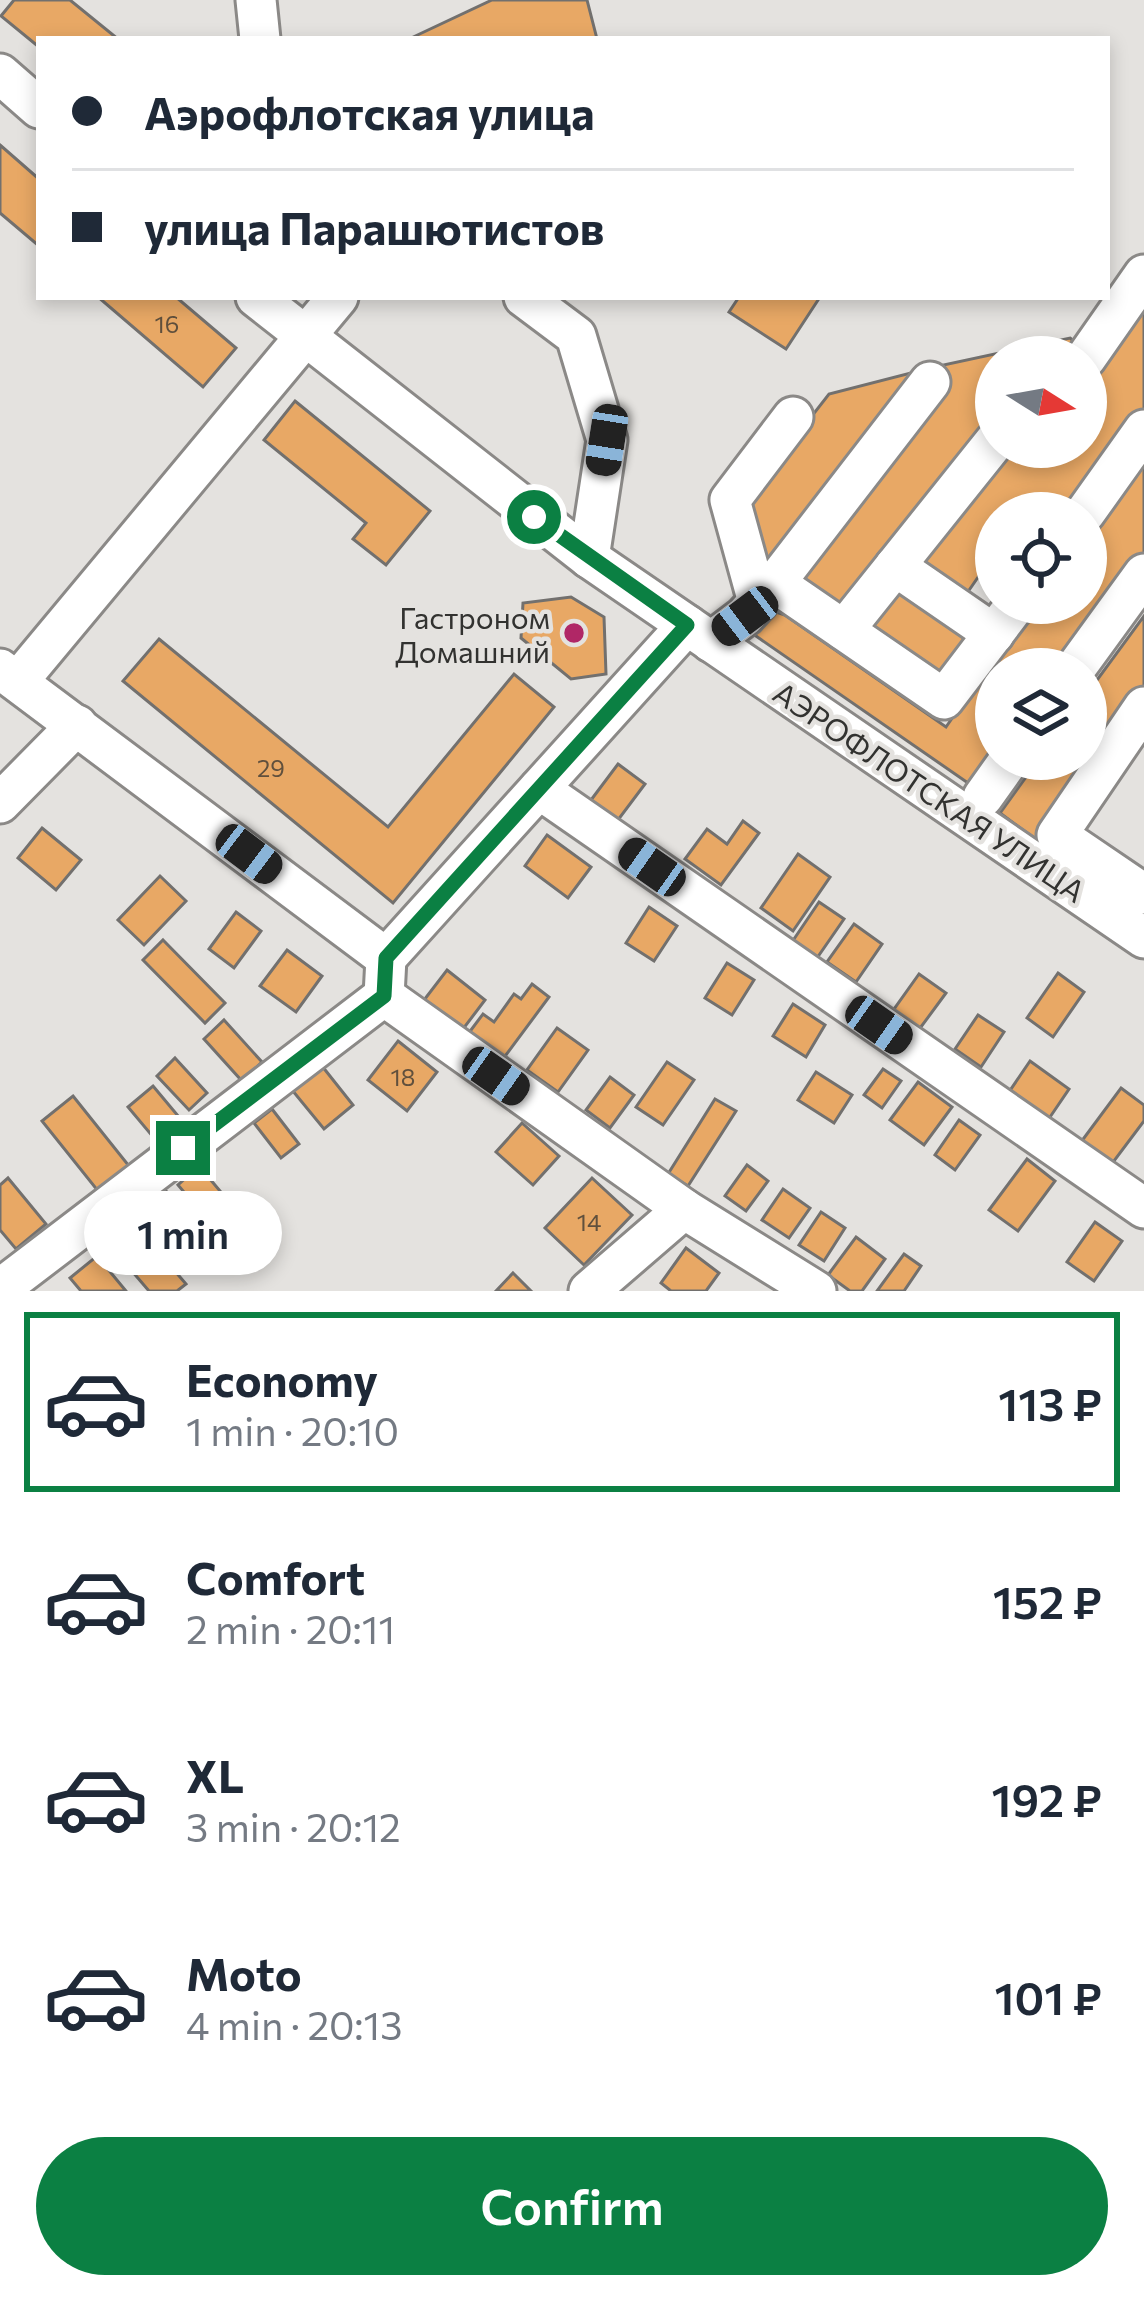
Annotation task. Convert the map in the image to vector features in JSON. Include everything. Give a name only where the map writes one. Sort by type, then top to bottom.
[{"type":"street","points":[[256,0],[260,36]]},
{"type":"street","points":[[0,74],[36,105]]},
{"type":"street","points":[[1101,336],[1144,275]]},
{"type":"street","name":"АЭРОФЛОТСКАЯ УЛИЦА","points":[[259,300],[589,558],[1144,938]]},
{"type":"street","points":[[335,300],[9,674],[385,977],[684,1209],[816,1291]]},
{"type":"street","points":[[528,300],[576,336],[607,440],[589,558]]},
{"type":"street","points":[[0,1289],[385,977],[539,789],[699,633],[766,592],[930,382]]},
{"type":"street","points":[[793,418],[730,500],[766,592],[844,630],[944,699],[1001,624]]},
{"type":"street","points":[[1100,492],[1144,430]]},
{"type":"street","points":[[844,630],[975,466]]},
{"type":"street","points":[[895,566],[975,603]]},
{"type":"street","points":[[1091,648],[1144,574]]},
{"type":"street","points":[[1144,707],[1057,835],[1144,894]]},
{"type":"street","points":[[0,803],[77,725]]},
{"type":"street","points":[[983,797],[995,780]]},
{"type":"street","points":[[539,789],[1144,1208]]},
{"type":"street","points":[[589,1291],[684,1209]]},
{"type":"building","points":[[14,0],[70,0],[114,36],[36,36],[36,45],[1,16]]},
{"type":"building","points":[[492,0],[587,0],[596,36],[415,36]]},
{"type":"building","points":[[0,145],[36,176],[36,243],[0,213]]},
{"type":"building","points":[[102,300],[180,300],[236,348],[203,387]]},
{"type":"building","points":[[737,300],[818,300],[786,349],[729,312]]},
{"type":"building","points":[[1144,302],[1144,413],[1107,467],[1107,356]]},
{"type":"building","points":[[975,358],[975,456],[842,617],[792,576],[934,367]]},
{"type":"building","points":[[934,367],[775,567],[749,549],[741,507],[829,394]]},
{"type":"building","points":[[295,401],[430,511],[386,565],[353,539],[366,523],[264,440]]},
{"type":"building","points":[[1144,441],[1144,556],[1107,610],[1107,495]]},
{"type":"building","points":[[984,468],[1106,468],[1089,492],[975,492],[975,582],[963,599],[916,566]]},
{"type":"building","points":[[898,590],[980,639],[945,686],[869,629]]},
{"type":"building","points":[[571,597],[604,617],[606,674],[571,679],[521,638],[523,603]]},
{"type":"building","points":[[770,610],[785,615],[946,727],[975,685],[975,780],[986,780],[981,792],[753,634]]},
{"type":"building","points":[[1144,616],[1144,696],[1107,747],[1107,666]]},
{"type":"building","points":[[1017,624],[1097,624],[1080,648],[1001,648]]},
{"type":"building","points":[[159,639],[388,827],[514,674],[554,707],[393,903],[123,681]]},
{"type":"building","points":[[618,764],[645,784],[615,824],[588,804]]},
{"type":"building","points":[[1024,780],[1083,780],[1038,841],[1000,813]]},
{"type":"building","points":[[743,821],[759,833],[721,885],[685,859],[707,829],[727,844]]},
{"type":"building","points":[[42,828],[81,860],[56,890],[18,858]]},
{"type":"building","points":[[547,835],[591,867],[568,898],[525,866]]},
{"type":"building","points":[[798,854],[830,877],[793,931],[761,908]]},
{"type":"building","points":[[160,876],[186,901],[144,945],[118,920]]},
{"type":"building","points":[[819,902],[844,919],[817,958],[792,942]]},
{"type":"building","points":[[649,907],[677,926],[654,961],[626,943]]},
{"type":"building","points":[[236,912],[261,931],[234,968],[209,949]]},
{"type":"building","points":[[854,924],[882,944],[856,982],[827,962]]},
{"type":"building","points":[[163,940],[225,1003],[205,1023],[143,960]]},
{"type":"building","points":[[287,950],[322,976],[296,1012],[260,986]]},
{"type":"building","points":[[727,963],[754,980],[732,1015],[705,998]]},
{"type":"building","points":[[447,970],[485,1000],[460,1033],[421,1004]]},
{"type":"building","points":[[1058,973],[1084,992],[1053,1037],[1027,1018]]},
{"type":"building","points":[[919,974],[946,993],[918,1031],[892,1012]]},
{"type":"building","points":[[532,984],[549,997],[503,1059],[468,1034],[483,1014],[494,1022],[514,994],[521,999]]},
{"type":"building","points":[[793,1004],[825,1025],[806,1057],[773,1036]]},
{"type":"building","points":[[978,1015],[1004,1032],[981,1067],[955,1049]]},
{"type":"building","points":[[224,1020],[262,1062],[242,1081],[204,1039]]},
{"type":"building","points":[[557,1028],[588,1050],[558,1092],[527,1070]]},
{"type":"building","points":[[398,1041],[437,1072],[407,1111],[368,1080]]},
{"type":"building","points":[[175,1058],[207,1093],[189,1110],[157,1076]]},
{"type":"building","points":[[1030,1061],[1069,1089],[1048,1120],[1009,1092]]},
{"type":"building","points":[[667,1062],[694,1080],[663,1125],[636,1107]]},
{"type":"building","points":[[322,1066],[353,1105],[324,1129],[292,1090]]},
{"type":"building","points":[[883,1069],[901,1081],[882,1108],[864,1095]]},
{"type":"building","points":[[816,1072],[852,1095],[834,1123],[798,1100]]},
{"type":"building","points":[[610,1077],[634,1095],[610,1128],[586,1110]]},
{"type":"building","points":[[918,1082],[952,1107],[924,1145],[890,1120]]},
{"type":"building","points":[[153,1086],[184,1123],[159,1144],[128,1107]]},
{"type":"building","points":[[1121,1088],[1144,1105],[1144,1121],[1111,1165],[1081,1142]]},
{"type":"building","points":[[73,1096],[129,1166],[98,1191],[42,1121]]},
{"type":"building","points":[[715,1099],[736,1111],[688,1186],[668,1174]]},
{"type":"building","points":[[272,1109],[299,1144],[281,1158],[254,1123]]},
{"type":"building","points":[[959,1120],[980,1135],[955,1170],[935,1155]]},
{"type":"building","points":[[522,1123],[559,1156],[533,1185],[496,1152]]},
{"type":"building","points":[[1027,1159],[1055,1181],[1018,1231],[989,1210]]},
{"type":"building","points":[[747,1165],[768,1181],[746,1211],[725,1196]]},
{"type":"building","points":[[199,1166],[236,1210],[214,1228],[178,1185]]},
{"type":"building","points":[[8,1178],[46,1224],[16,1249],[0,1230],[0,1185]]},
{"type":"building","points":[[592,1178],[632,1215],[584,1265],[545,1228]]},
{"type":"building","points":[[783,1189],[810,1208],[789,1238],[762,1220]]},
{"type":"building","points":[[166,1191],[203,1237],[184,1253],[146,1207]]},
{"type":"building","points":[[821,1212],[845,1228],[824,1261],[799,1245]]},
{"type":"building","points":[[132,1221],[186,1284],[177,1291],[149,1291],[107,1242]]},
{"type":"building","points":[[1095,1222],[1122,1241],[1094,1281],[1067,1262]]},
{"type":"building","points":[[856,1237],[885,1259],[862,1291],[850,1291],[828,1275]]},
{"type":"building","points":[[686,1248],[719,1273],[706,1291],[671,1291],[661,1283]]},
{"type":"building","points":[[904,1254],[921,1266],[904,1291],[877,1291]]},
{"type":"building","points":[[97,1256],[126,1291],[81,1291],[70,1278]]},
{"type":"building","points":[[513,1273],[531,1291],[496,1291]]},
{"type":"place","name":"Гастроном Домашний","points":[[574,633]]},
{"type":"route","points":[[183,1148],[384,996],[386,958],[687,625],[534,517]]}]
